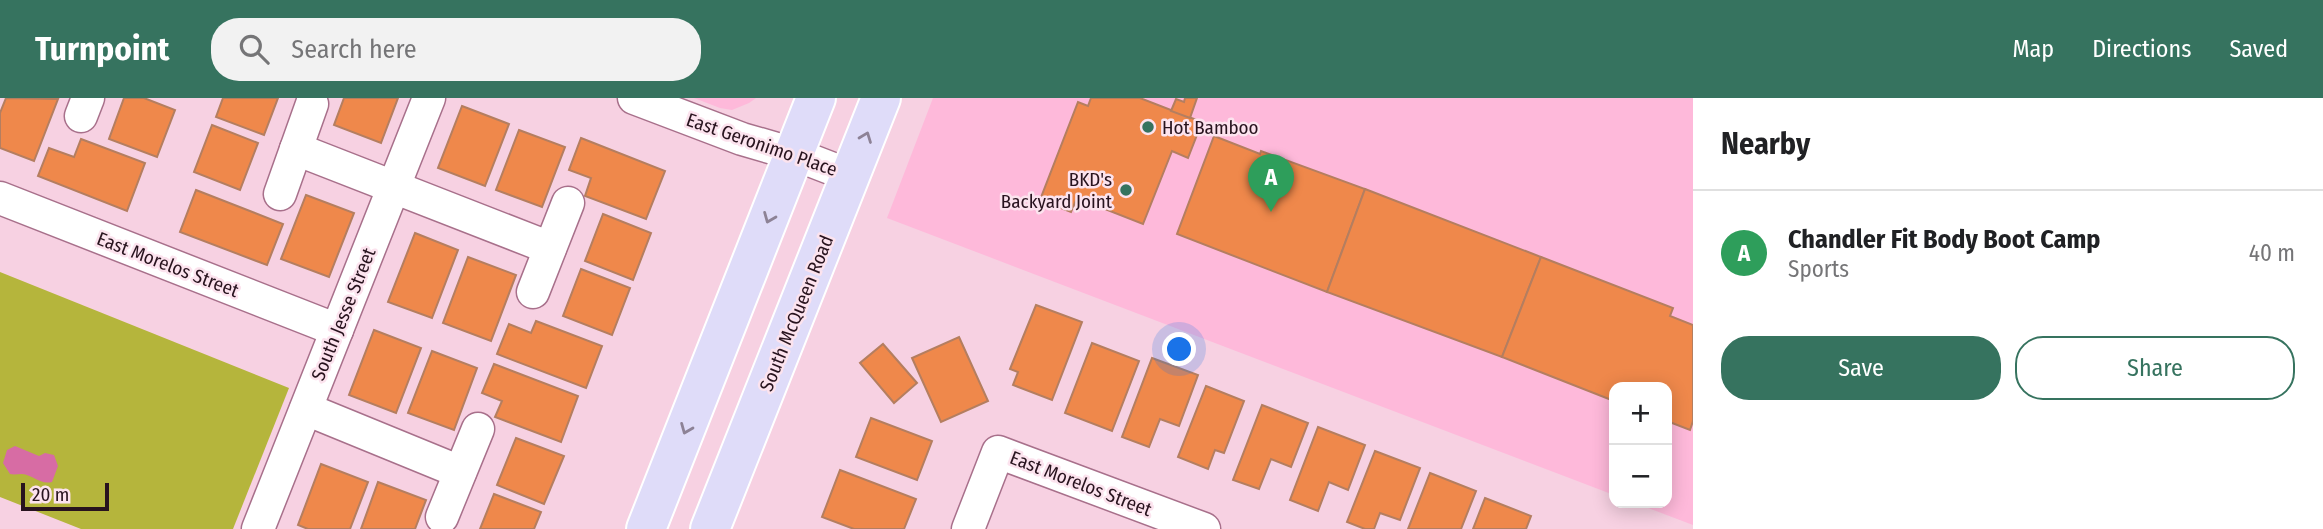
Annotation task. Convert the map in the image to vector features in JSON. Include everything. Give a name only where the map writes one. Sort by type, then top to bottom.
[{"type":"main road","points":[[646,529],[816,98]]},
{"type":"main road","name":"South McQueen Road","points":[[710,529],[881,98]]},
{"type":"street","name":"South Jesse Street","points":[[258,529],[429,98]]},
{"type":"street","name":"East Geronimo Place","points":[[634,98],[851,176]]},
{"type":"street","points":[[280,194],[312,104]]},
{"type":"street","points":[[296,149],[550,248]]},
{"type":"street","name":"East Morelos Street","points":[[0,198],[337,330]]},
{"type":"street","points":[[533,292],[568,203]]},
{"type":"street","points":[[306,409],[460,472]]},
{"type":"street","points":[[442,517],[478,429]]},
{"type":"street","name":"East Morelos Street","points":[[968,529],[998,452],[1204,529]]},
{"type":"shaded area","points":[[694,98],[756,98],[732,110]]},
{"type":"shaded area","points":[[933,98],[1693,98],[1693,525],[1648,508],[1672,508],[1672,382],[1609,382],[1609,493],[887,218]]},
{"type":"shaded area","points":[[0,272],[289,388],[233,529],[81,529],[0,497]]},
{"type":"shaded area","points":[[15,446],[39,456],[45,453],[54,455],[58,466],[52,482],[22,474],[10,474],[3,463],[7,450]]},
{"type":"building","points":[[6,98],[58,99],[34,161],[0,148],[0,113]]},
{"type":"building","points":[[124,98],[144,98],[175,110],[157,157],[109,139]]},
{"type":"building","points":[[223,98],[278,98],[264,135],[216,117]]},
{"type":"building","points":[[344,98],[398,98],[381,143],[334,125]]},
{"type":"building","points":[[1091,98],[1140,98],[1202,122],[1188,158],[1172,151],[1143,224],[1077,198],[1071,212],[1040,200],[1078,102],[1088,106]]},
{"type":"building","points":[[1185,98],[1197,98],[1190,118],[1171,111],[1176,99],[1184,102]]},
{"type":"building","points":[[462,106],[509,124],[485,186],[438,168]]},
{"type":"building","points":[[212,125],[258,143],[240,190],[194,172]]},
{"type":"building","points":[[519,130],[565,147],[542,207],[496,190]]},
{"type":"building","points":[[1214,136],[1365,189],[1327,292],[1177,234]]},
{"type":"building","points":[[581,138],[665,171],[646,219],[585,196],[591,178],[569,170]]},
{"type":"building","points":[[81,139],[145,163],[127,211],[38,176],[49,148],[74,157]]},
{"type":"building","points":[[1365,189],[1541,257],[1502,357],[1327,292]]},
{"type":"building","points":[[196,190],[283,224],[267,265],[180,232]]},
{"type":"building","points":[[306,195],[354,213],[329,277],[281,259]]},
{"type":"building","points":[[603,214],[651,233],[633,280],[585,261]]},
{"type":"building","points":[[415,233],[458,250],[432,318],[388,302]]},
{"type":"building","points":[[468,257],[516,275],[491,341],[443,323]]},
{"type":"building","points":[[1541,257],[1673,308],[1670,316],[1693,325],[1693,421],[1690,430],[1672,423],[1672,382],[1609,382],[1609,399],[1502,357]]},
{"type":"building","points":[[581,269],[630,288],[612,335],[563,316]]},
{"type":"building","points":[[1036,305],[1082,322],[1052,400],[1013,385],[1018,372],[1010,369]]},
{"type":"building","points":[[536,321],[602,346],[586,388],[497,354],[509,324],[531,333]]},
{"type":"building","points":[[374,330],[421,348],[396,413],[349,395]]},
{"type":"building","points":[[959,337],[988,401],[941,422],[912,358]]},
{"type":"building","points":[[1092,343],[1139,361],[1112,431],[1065,413]]},
{"type":"building","points":[[883,344],[917,383],[894,403],[860,363]]},
{"type":"building","points":[[432,351],[477,368],[454,430],[408,413]]},
{"type":"building","points":[[1152,358],[1198,375],[1179,426],[1160,419],[1149,447],[1122,437]]},
{"type":"building","points":[[494,364],[578,396],[561,442],[495,417],[502,401],[482,393]]},
{"type":"building","points":[[1206,386],[1244,401],[1224,453],[1215,450],[1208,469],[1178,457]]},
{"type":"building","points":[[1262,405],[1308,423],[1291,467],[1271,459],[1259,489],[1233,480]]},
{"type":"building","points":[[871,418],[932,441],[917,480],[856,457]]},
{"type":"building","points":[[1318,427],[1365,445],[1348,490],[1329,482],[1318,511],[1290,500]]},
{"type":"building","points":[[516,438],[564,456],[544,504],[497,485]]},
{"type":"building","points":[[1375,451],[1420,468],[1400,520],[1380,513],[1374,529],[1365,529],[1347,522]]},
{"type":"building","points":[[321,464],[368,482],[350,529],[308,529],[298,525]]},
{"type":"building","points":[[840,470],[916,499],[904,529],[854,529],[822,517]]},
{"type":"building","points":[[1430,473],[1476,491],[1461,529],[1408,529]]},
{"type":"building","points":[[378,482],[426,500],[415,529],[361,529]]},
{"type":"building","points":[[494,494],[541,512],[534,529],[480,529]]},
{"type":"building","points":[[1485,498],[1531,516],[1526,529],[1473,529]]},
{"type":"place","name":"Hot Bamboo","points":[[1148,127]]},
{"type":"place","name":"BKD's Backyard Joint","points":[[1126,190]]},
{"type":"place","name":"Chandler Fit Body Boot Camp","points":[[1271,212]]}]
